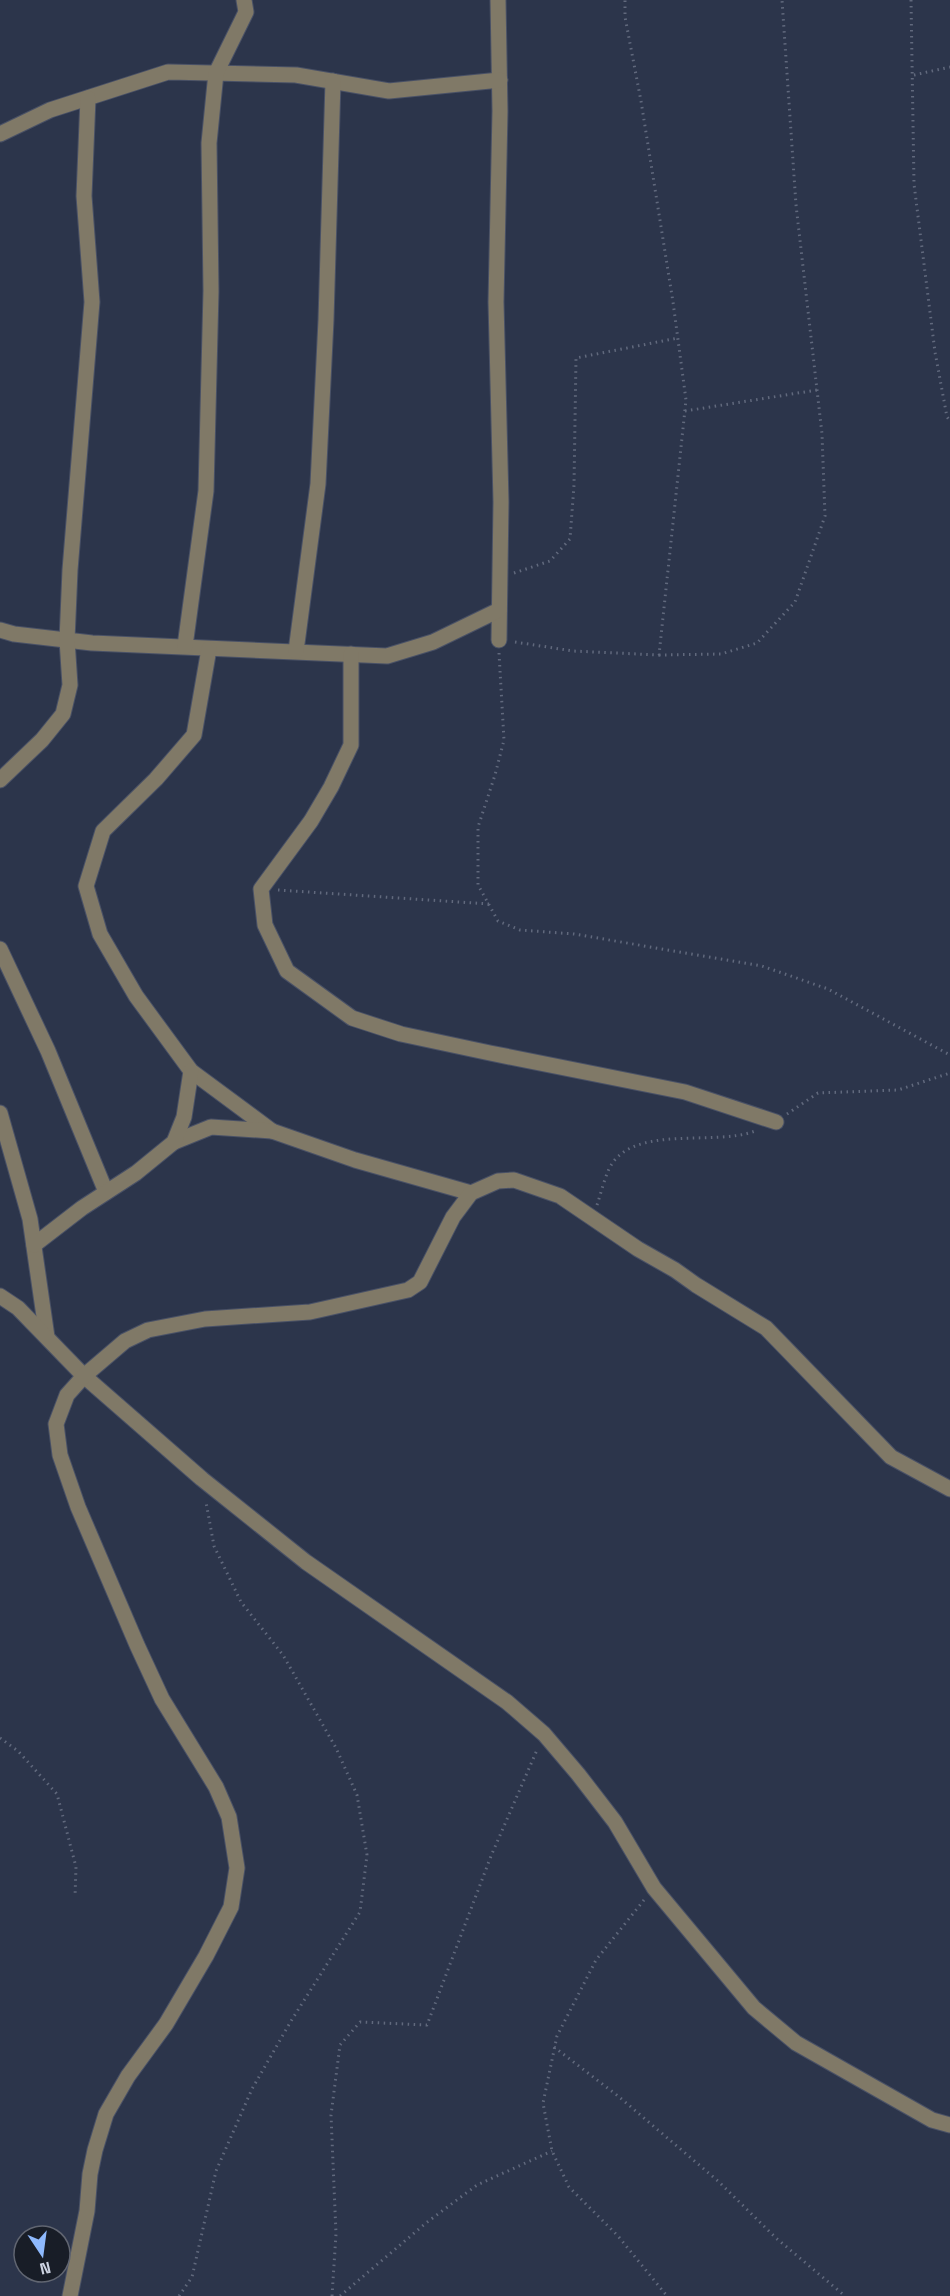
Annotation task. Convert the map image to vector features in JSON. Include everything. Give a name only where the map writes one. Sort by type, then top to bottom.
[{"type":"street","points":[[185,646],[206,490],[211,291],[209,143],[216,73],[246,12],[244,0]]},
{"type":"street","points":[[498,0],[500,80],[496,302],[501,502],[499,640]]},
{"type":"street","points":[[0,134],[50,110],[168,72],[296,75],[389,91],[500,80]]},
{"type":"street","points":[[296,651],[318,484],[333,81]]},
{"type":"street","points":[[0,780],[42,740],[63,714],[70,685],[67,640],[70,570],[92,302],[84,196],[88,98]]},
{"type":"street","points":[[0,630],[14,634],[92,643],[387,656],[433,642],[499,610]]},
{"type":"street","points":[[209,649],[194,735],[156,779],[103,831],[86,886],[100,934],[135,996],[191,1071],[272,1131]]},
{"type":"street","points":[[351,654],[351,745],[331,787],[311,821],[261,889],[266,925],[287,971],[352,1018],[401,1034],[685,1092],[776,1122]]},
{"type":"street","points":[[0,949],[48,1051],[106,1192]]},
{"type":"street","points":[[174,1142],[184,1117],[191,1071]]},
{"type":"street","points":[[0,1113],[30,1219],[47,1338]]},
{"type":"street","points":[[34,1245],[136,1173],[174,1142],[211,1127],[272,1131],[355,1160],[471,1193]]},
{"type":"street","points":[[70,2296],[86,2221],[94,2150],[106,2114],[128,2076],[166,2025],[206,1956],[231,1907],[237,1868],[229,1817],[216,1787],[157,1688],[78,1508],[60,1455],[56,1424],[67,1395],[84,1376],[125,1341],[148,1330],[205,1319],[310,1312],[408,1290],[420,1282],[453,1217],[471,1193],[498,1181],[514,1180],[560,1196],[638,1249],[675,1269],[696,1285],[766,1328],[891,1457],[950,1489]]},
{"type":"street","points":[[0,1296],[18,1308],[84,1376],[202,1479],[306,1562],[507,1701],[544,1734],[615,1822],[654,1888],[754,2008],[796,2043],[933,2120],[950,2125]]},
{"type":"path","points":[[626,0],[625,17],[641,101],[686,400],[659,655]]},
{"type":"path","points":[[782,0],[796,205],[822,434],[825,516],[795,602],[757,644],[721,654],[659,655],[573,651],[499,640],[504,740],[478,827],[478,885],[498,921],[520,930],[585,935],[762,966],[828,989],[950,1055]]},
{"type":"path","points":[[911,0],[914,184],[935,352],[947,417],[950,421]]},
{"type":"path","points":[[913,75],[950,67]]},
{"type":"path","points":[[500,577],[550,561],[570,539],[574,485],[576,358],[678,338]]},
{"type":"path","points":[[685,411],[817,390]]},
{"type":"path","points":[[261,889],[489,904]]},
{"type":"path","points":[[179,2296],[192,2277],[216,2171],[252,2089],[291,2021],[360,1912],[367,1855],[357,1795],[336,1748],[283,1655],[241,1602],[214,1546],[202,1479]]},
{"type":"path","points":[[332,2296],[336,2234],[331,2115],[340,2045],[360,2022],[427,2025],[491,1856],[544,1734]]},
{"type":"path","points":[[0,1738],[18,1751],[57,1794],[76,1867],[75,1896]]},
{"type":"path","points":[[654,1888],[596,1960],[557,2036],[543,2103],[552,2151],[569,2187],[618,2236],[667,2296]]},
{"type":"path","points":[[554,2047],[618,2096],[718,2181],[776,2238],[845,2296]]},
{"type":"path","points":[[340,2296],[426,2223],[477,2185],[552,2151]]}]
